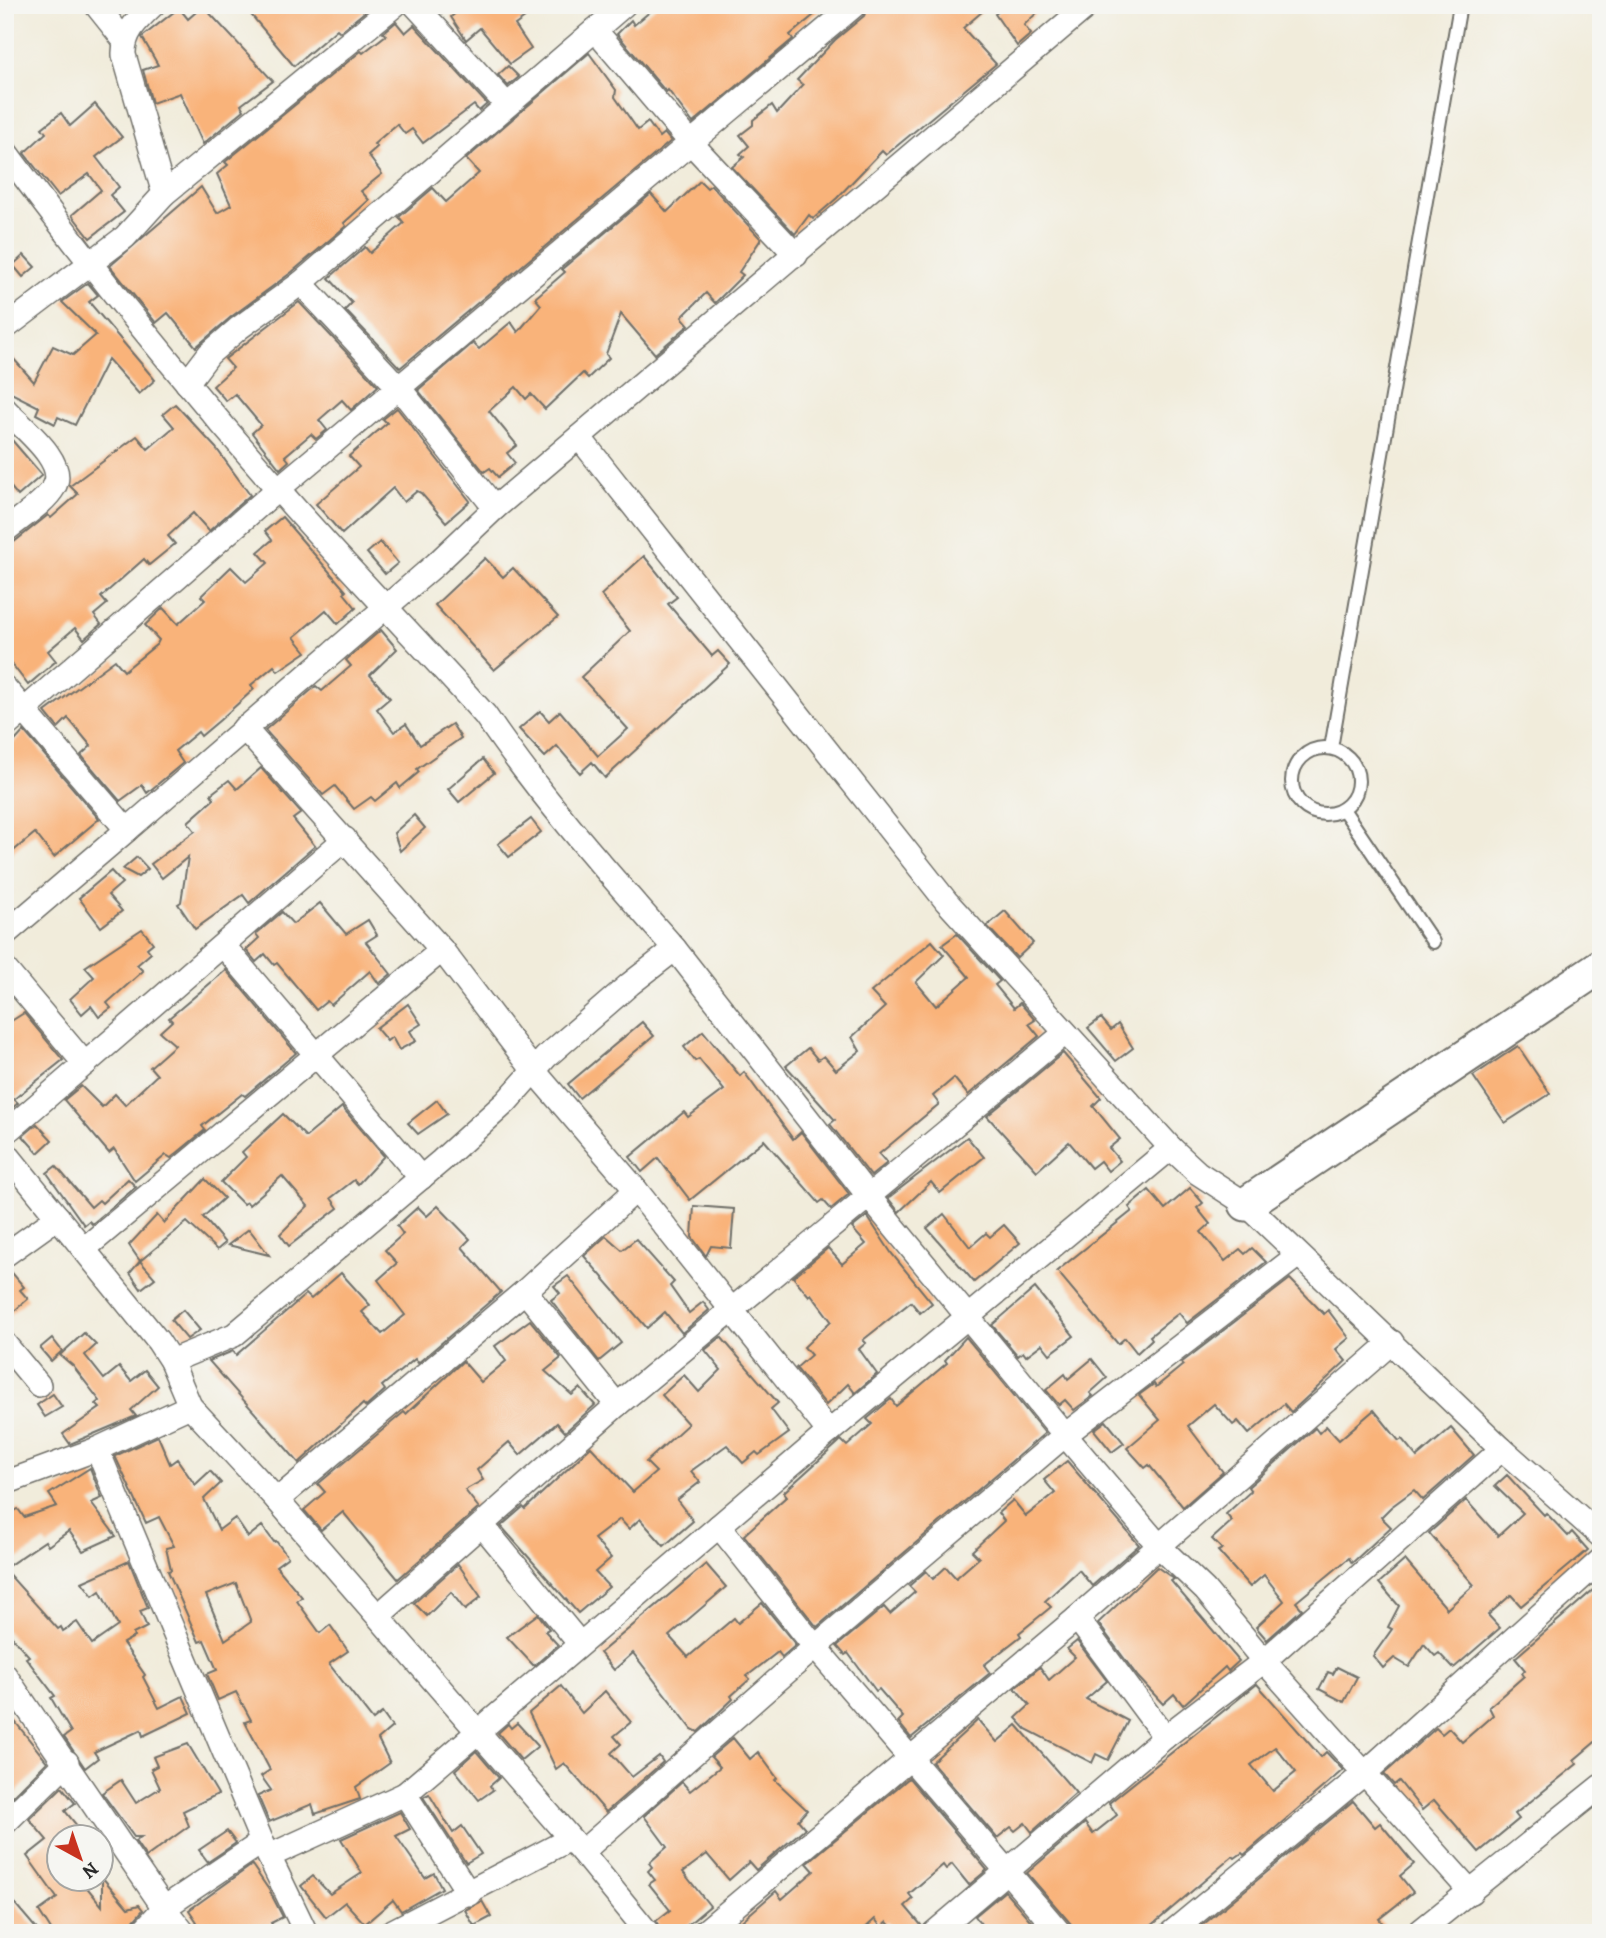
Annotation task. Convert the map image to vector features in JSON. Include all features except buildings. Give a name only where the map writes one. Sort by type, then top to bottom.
[{"type":"street","points":[[96,5],[124,40]]},
{"type":"street","points":[[153,5],[138,19],[124,40],[124,55],[164,194]]},
{"type":"street","points":[[5,328],[125,237],[164,194],[395,5]]},
{"type":"street","points":[[415,5],[508,105]]},
{"type":"street","points":[[187,383],[209,354],[239,328],[302,283],[624,5]]},
{"type":"street","points":[[5,727],[278,489],[855,5]]},
{"type":"street","points":[[5,934],[436,564],[495,508],[1088,5]]},
{"type":"street","points":[[595,30],[692,144],[796,255]]},
{"type":"street","points":[[5,151],[88,263],[187,383],[278,489],[485,715],[508,750],[617,884],[675,949],[870,1198],[1065,1435],[1160,1547],[1205,1590],[1264,1661],[1471,1892]]},
{"type":"street","points":[[302,283],[400,389],[495,508]]},
{"type":"street","points":[[5,408],[34,437],[56,465],[59,475],[54,488],[5,531]]},
{"type":"street","points":[[579,437],[946,901],[989,946],[1064,1034],[1171,1148],[1198,1173],[1246,1204],[1297,1256],[1392,1342],[1502,1450],[1601,1536]]},
{"type":"street","points":[[5,688],[127,830]]},
{"type":"street","points":[[244,728],[442,950],[534,1071],[636,1190],[829,1432]]},
{"type":"street","points":[[5,1133],[345,839]]},
{"type":"street","points":[[223,945],[421,1178]]},
{"type":"street","points":[[171,1361],[234,1335],[421,1178],[506,1102],[534,1071],[630,984],[675,949]]},
{"type":"street","points":[[84,1249],[442,950]]},
{"type":"street","points":[[1246,1204],[1601,966]]},
{"type":"street","points":[[5,969],[85,1064]]},
{"type":"street","points":[[378,1616],[617,1405],[870,1198],[1064,1034]]},
{"type":"street","points":[[141,1933],[164,1908],[265,1849],[405,1794],[829,1432],[1171,1148]]},
{"type":"street","points":[[5,1152],[171,1361],[190,1406],[277,1500],[378,1616],[576,1845],[648,1933]]},
{"type":"street","points":[[277,1500],[525,1291],[636,1190]]},
{"type":"street","points":[[5,1255],[58,1217]]},
{"type":"street","points":[[389,1933],[576,1845],[1065,1435],[1297,1256]]},
{"type":"street","points":[[525,1291],[617,1405]]},
{"type":"street","points":[[703,1933],[1160,1547],[1392,1342]]},
{"type":"street","points":[[5,1344],[39,1385]]},
{"type":"street","points":[[5,1483],[97,1449],[190,1406]]},
{"type":"street","points":[[97,1449],[265,1849],[306,1933]]},
{"type":"street","points":[[934,1933],[1165,1737],[1264,1661],[1502,1450]]},
{"type":"street","points":[[482,1525],[580,1644]]},
{"type":"street","points":[[719,1526],[815,1647],[1060,1933]]},
{"type":"street","points":[[1171,1933],[1366,1772],[1601,1560]]},
{"type":"street","points":[[1077,1618],[1165,1737]]},
{"type":"street","points":[[5,1675],[67,1762],[164,1908],[184,1933]]},
{"type":"street","points":[[5,1823],[67,1762]]},
{"type":"street","points":[[1418,1933],[1601,1786]]},
{"type":"street","points":[[405,1794],[469,1894]]},
{"type":"lane","points":[[1331,748],[1460,5]]},
{"type":"lane","points":[[1331,748],[1347,755],[1359,778],[1355,796],[1343,809],[1325,814],[1307,809],[1295,796],[1292,787],[1298,761],[1312,750],[1331,748]]},
{"type":"lane","points":[[1343,809],[1433,942]]}]
